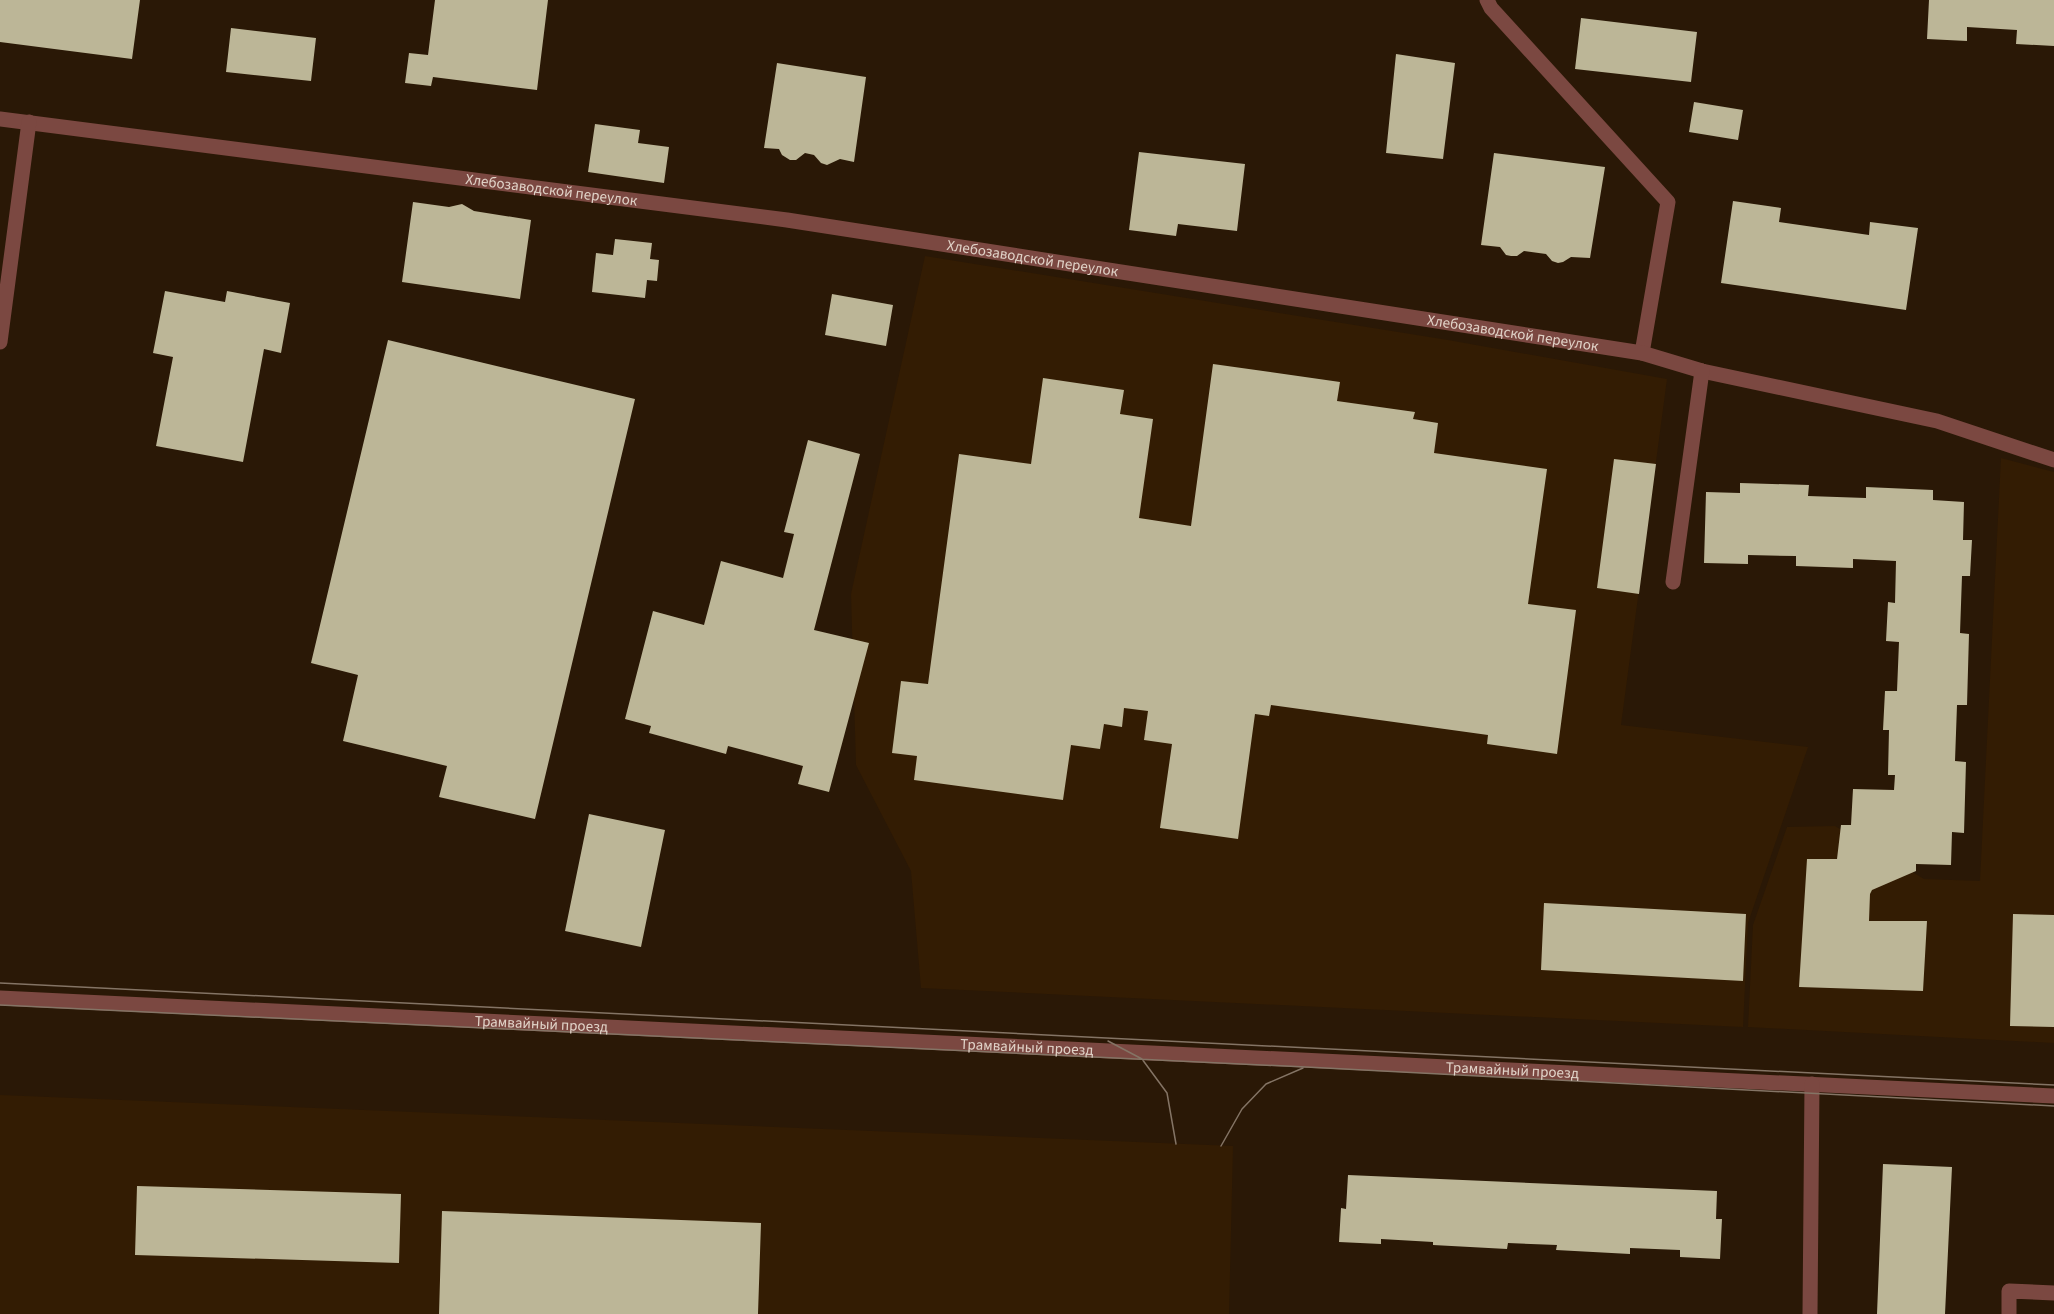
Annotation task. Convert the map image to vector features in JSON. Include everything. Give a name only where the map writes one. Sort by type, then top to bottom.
[{"type":"street","points":[[1487,0],[1491,8],[1668,202],[1642,353]]},
{"type":"street","name":"Хлебозаводской переулок","points":[[0,119],[787,220],[1642,353],[1702,371],[1936,421],[2054,459]]},
{"type":"street","points":[[0,342],[28,122]]},
{"type":"street","points":[[1673,582],[1702,371]]},
{"type":"street","name":"Трамвайный проезд","points":[[0,998],[2054,1096]]},
{"type":"street","points":[[1810,1314],[1812,1084]]},
{"type":"street","points":[[2009,1314],[2009,1291],[2054,1293]]},
{"type":"shaded area","points":[[925,256],[1448,340],[1667,379],[1621,725],[1808,747],[1748,923],[1743,1027],[921,988],[911,871],[856,765],[851,594]]},
{"type":"shaded area","points":[[2001,458],[2054,472],[2054,1043],[1748,1027],[1753,925],[1787,827],[1835,826],[1924,879],[1980,881]]},
{"type":"shaded area","points":[[0,1095],[1233,1146],[1229,1314],[0,1314]]},
{"type":"building","points":[[0,0],[140,0],[132,59],[0,42]]},
{"type":"building","points":[[435,0],[548,0],[537,90],[433,77],[431,86],[405,83],[409,53],[428,55]]},
{"type":"building","points":[[1929,0],[2054,0],[2054,46],[2016,44],[2017,30],[1967,27],[1967,41],[1927,39]]},
{"type":"building","points":[[1581,18],[1697,32],[1691,82],[1575,69]]},
{"type":"building","points":[[231,28],[316,38],[311,81],[226,72]]},
{"type":"building","points":[[1396,54],[1455,63],[1443,159],[1386,153]]},
{"type":"building","points":[[777,63],[866,77],[854,162],[840,159],[827,165],[821,163],[814,155],[805,153],[796,160],[790,160],[782,155],[779,149],[764,148]]},
{"type":"building","points":[[1694,102],[1743,110],[1738,140],[1689,132]]},
{"type":"building","points":[[595,124],[640,130],[638,143],[669,147],[664,183],[588,172]]},
{"type":"building","points":[[1139,152],[1245,164],[1237,231],[1178,224],[1176,236],[1129,230]]},
{"type":"building","points":[[1494,153],[1605,167],[1590,258],[1571,257],[1558,263],[1552,261],[1546,254],[1524,251],[1517,256],[1511,256],[1506,255],[1500,247],[1481,245]]},
{"type":"building","points":[[1733,201],[1781,208],[1779,222],[1869,235],[1870,222],[1918,228],[1906,310],[1721,283]]},
{"type":"building","points":[[413,202],[449,207],[462,204],[474,211],[531,220],[520,299],[402,282]]},
{"type":"building","points":[[615,239],[652,243],[650,259],[659,260],[657,281],[647,280],[645,298],[592,292],[596,253],[613,255]]},
{"type":"building","points":[[165,291],[225,302],[227,291],[290,303],[281,353],[264,349],[243,462],[156,446],[173,357],[153,353]]},
{"type":"building","points":[[832,294],[893,305],[886,346],[825,335]]},
{"type":"building","points":[[388,340],[635,399],[535,819],[439,797],[447,766],[343,741],[358,675],[311,663]]},
{"type":"building","points":[[1213,364],[1340,382],[1337,401],[1415,412],[1413,419],[1438,423],[1434,453],[1547,469],[1528,604],[1576,610],[1557,754],[1487,744],[1488,735],[1271,705],[1269,716],[1255,714],[1238,839],[1160,828],[1172,744],[1144,740],[1148,711],[1124,708],[1122,727],[1104,724],[1100,749],[1071,745],[1063,800],[914,780],[917,756],[892,753],[901,681],[928,684],[959,454],[1031,464],[1043,378],[1124,390],[1120,414],[1153,419],[1139,518],[1191,526]]},
{"type":"building","points":[[808,440],[860,454],[814,630],[869,643],[829,792],[798,784],[803,766],[728,746],[726,754],[649,733],[651,726],[625,719],[653,611],[704,625],[721,561],[783,578],[794,534],[784,532]]},
{"type":"building","points":[[1614,459],[1656,464],[1639,594],[1597,588]]},
{"type":"building","points":[[1740,483],[1809,485],[1808,496],[1866,498],[1866,487],[1933,490],[1933,500],[1964,502],[1963,540],[1972,540],[1970,576],[1962,576],[1960,633],[1969,634],[1967,705],[1957,705],[1955,761],[1966,762],[1964,833],[1952,832],[1951,865],[1916,864],[1916,871],[1872,890],[1870,894],[1869,921],[1927,921],[1923,991],[1799,987],[1807,859],[1837,859],[1841,825],[1851,825],[1853,789],[1894,790],[1895,775],[1888,775],[1889,730],[1883,730],[1885,691],[1897,691],[1899,642],[1886,641],[1888,602],[1895,603],[1896,561],[1853,559],[1853,568],[1796,566],[1796,556],[1748,555],[1748,564],[1704,563],[1706,492],[1740,493]]},
{"type":"building","points":[[589,814],[665,830],[641,947],[565,931]]},
{"type":"building","points":[[1544,903],[1746,914],[1743,981],[1541,970]]},
{"type":"building","points":[[2013,914],[2054,915],[2054,1027],[2010,1026]]},
{"type":"building","points":[[1883,1164],[1952,1167],[1945,1314],[1877,1314]]},
{"type":"building","points":[[1348,1175],[1717,1191],[1716,1219],[1722,1219],[1720,1259],[1680,1257],[1680,1250],[1630,1248],[1630,1254],[1556,1250],[1557,1245],[1508,1243],[1507,1249],[1433,1245],[1433,1242],[1381,1239],[1381,1244],[1339,1242],[1341,1208],[1346,1209]]},
{"type":"building","points":[[137,1186],[401,1194],[399,1263],[135,1255]]},
{"type":"building","points":[[442,1211],[761,1223],[758,1314],[439,1314]]},
{"type":"tram line","points":[[0,983],[2054,1085]]},
{"type":"tram line","points":[[0,1005],[1306,1067],[2054,1106]]},
{"type":"tram line","points":[[1108,1041],[1142,1059],[1167,1093],[1176,1144]]},
{"type":"tram line","points":[[1221,1146],[1242,1109],[1266,1084],[1303,1068]]}]
